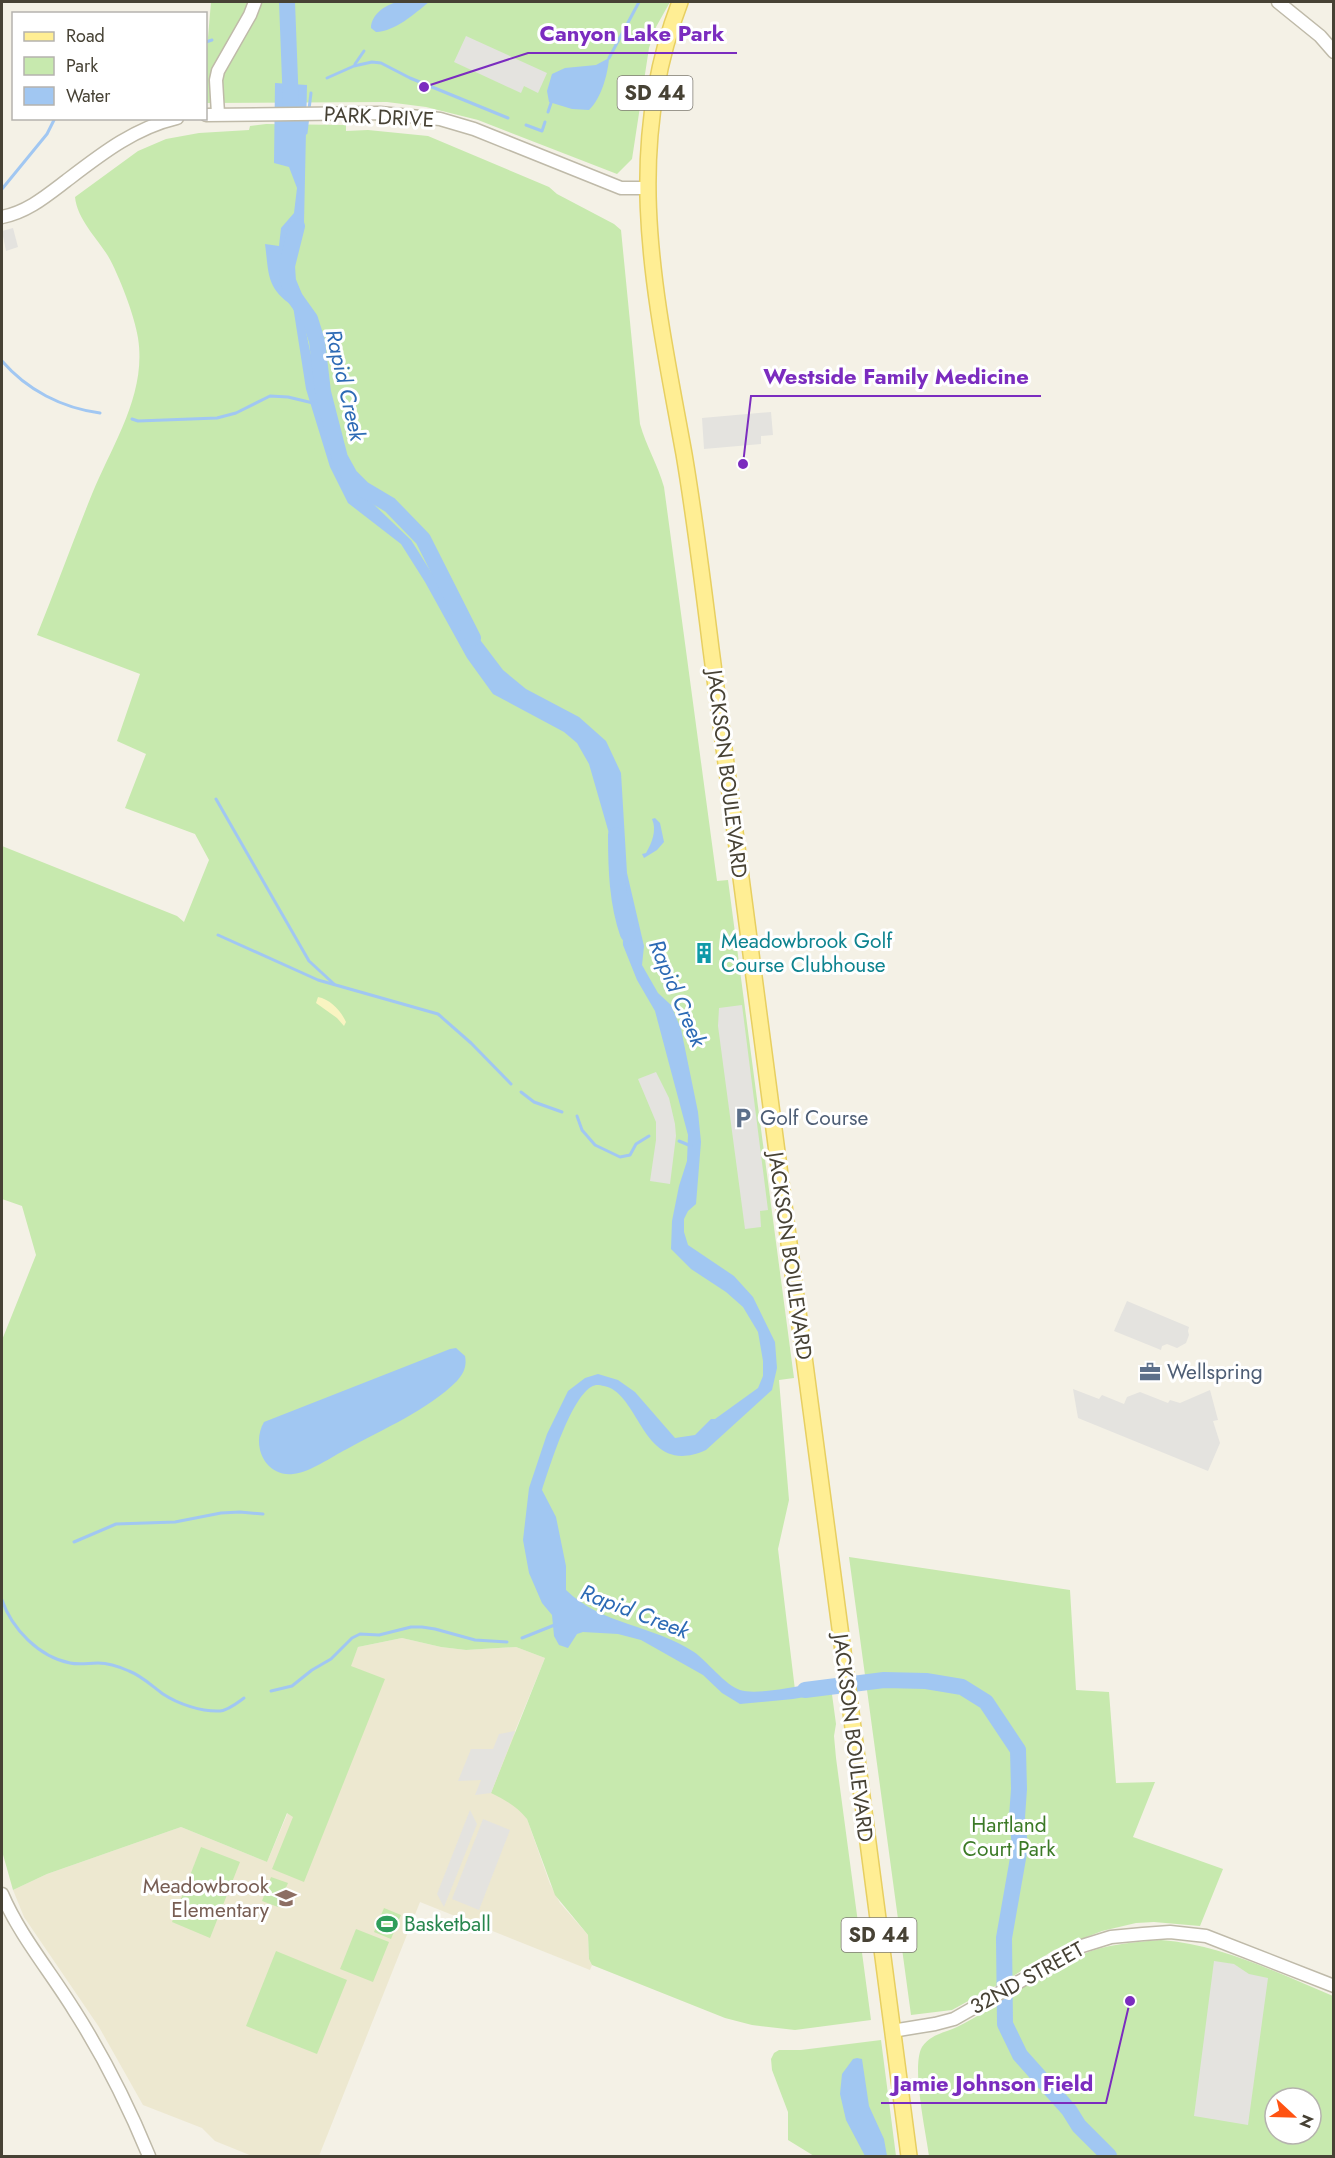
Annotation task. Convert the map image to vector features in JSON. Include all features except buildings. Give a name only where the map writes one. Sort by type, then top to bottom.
[{"type":"main road","name":"JACKSON BOULEVARD","points":[[680,2],[664,48],[655,93],[648,156],[650,248],[656,301],[695,520],[736,851],[909,2157]]},
{"type":"street","points":[[212,114],[218,71],[255,2]]},
{"type":"street","points":[[1278,2],[1320,36],[1334,52]]},
{"type":"street","name":"PARK DRIVE","points":[[212,114],[396,114],[451,122],[621,188],[647,188]]},
{"type":"street","points":[[2,217],[31,206],[132,135],[170,120]]},
{"type":"street","points":[[2,1894],[22,1934],[103,2056],[149,2157]]},
{"type":"street","name":"32ND STREET","points":[[892,2031],[947,2021],[1082,1946],[1111,1937],[1170,1932],[1206,1935],[1334,1986]]},
{"type":"shaded area","points":[[466,36],[547,73],[538,93],[524,86],[521,93],[454,62]]},
{"type":"shaded area","points":[[13,228],[18,247],[6,251],[2,231]]},
{"type":"shaded area","points":[[771,412],[773,435],[761,436],[761,444],[704,449],[702,418]]},
{"type":"shaded area","name":"Golf Course","points":[[742,1005],[768,1210],[760,1211],[761,1227],[745,1229],[718,1026],[719,1008]]},
{"type":"shaded area","points":[[656,1072],[669,1098],[675,1124],[676,1136],[670,1184],[650,1181],[656,1140],[656,1122],[638,1079]]},
{"type":"shaded area","points":[[1127,1301],[1189,1327],[1186,1343],[1177,1348],[1167,1344],[1162,1346],[1161,1350],[1114,1331]]},
{"type":"shaded area","points":[[1073,1389],[1099,1399],[1102,1395],[1124,1404],[1127,1397],[1140,1392],[1168,1403],[1170,1400],[1180,1403],[1210,1390],[1218,1420],[1213,1421],[1220,1443],[1208,1471],[1078,1418]]},
{"type":"shaded area","name":"Meadowbrook Elementary","points":[[402,1638],[466,1650],[516,1647],[545,1658],[515,1731],[508,1801],[521,1810],[527,1819],[550,1884],[560,1903],[588,1935],[589,1959],[592,1965],[590,1970],[420,1902],[319,2156],[252,2156],[215,2141],[202,2128],[143,2105],[99,2027],[24,1917],[13,1890],[47,1874],[181,1827],[267,1862],[358,1647]]},
{"type":"shaded area","points":[[515,1731],[491,1793],[475,1795],[481,1780],[458,1781],[471,1749],[493,1749],[499,1734]]},
{"type":"shaded area","points":[[470,1810],[477,1824],[444,1907],[437,1894]]},
{"type":"shaded area","points":[[483,1819],[510,1830],[479,1910],[452,1899]]},
{"type":"shaded area","points":[[1214,1961],[1234,1964],[1249,1974],[1268,1978],[1248,2125],[1194,2116]]},
{"type":"green space","points":[[211,2],[670,2],[656,27],[649,48],[632,159],[617,174],[478,120],[426,107],[387,102],[207,103],[207,49]]},
{"type":"green space","points":[[266,124],[346,125],[346,131],[368,130],[428,136],[549,187],[557,194],[621,230],[640,424],[664,487],[717,881],[728,880],[794,1378],[779,1380],[789,1500],[778,1549],[795,1690],[831,1687],[836,1724],[834,1736],[836,1758],[871,2020],[795,2030],[752,2025],[725,2018],[592,1965],[589,1959],[588,1935],[555,1895],[527,1819],[515,1807],[491,1793],[545,1658],[516,1647],[466,1650],[402,1638],[358,1647],[351,1666],[385,1679],[304,1882],[272,1869],[293,1817],[287,1813],[267,1862],[181,1827],[47,1874],[13,1890],[2,1851],[2,1340],[36,1255],[22,1206],[2,1199],[2,846],[177,916],[184,922],[209,860],[195,834],[125,808],[146,754],[117,741],[140,674],[37,635],[92,494],[126,419],[133,399],[139,359],[136,329],[122,285],[108,256],[83,221],[75,197],[138,151],[166,139],[199,133],[249,130],[250,126]]},
{"type":"green space","name":"Hartland Court Park","points":[[849,1557],[1070,1590],[1076,1690],[1109,1692],[1116,1783],[1155,1782],[1133,1837],[1223,1869],[1200,1926],[1154,1922],[1136,1923],[1102,1931],[1054,1950],[1010,1978],[952,2010],[911,2015]]},
{"type":"green space","points":[[201,1847],[240,1862],[210,1938],[172,1922]]},
{"type":"green space","points":[[271,1877],[288,1883],[278,1907],[262,1901]]},
{"type":"green space","name":"Basketball","points":[[384,1908],[401,1915],[391,1939],[374,1932]]},
{"type":"green space","points":[[356,1929],[389,1942],[373,1982],[340,1969]]},
{"type":"green space","points":[[1161,1940],[1206,1948],[1270,1969],[1333,1996],[1333,2156],[929,2156],[920,2100],[918,2069],[922,2047],[934,2037],[973,2019],[1049,1971],[1081,1955],[1110,1946]]},
{"type":"green space","points":[[276,1951],[347,1980],[317,2054],[246,2026]]},
{"type":"green space","points":[[881,2040],[896,2156],[814,2156],[788,2140],[788,2112],[772,2070],[771,2059],[774,2053],[779,2050],[801,2050]]},
{"type":"sand","points":[[318,997],[327,1000],[338,1010],[346,1022],[344,1026],[316,1003]]},
{"type":"water","points":[[397,2],[429,2],[391,29],[376,32],[371,28],[373,19],[380,11]]},
{"type":"water","points":[[609,58],[603,86],[589,110],[572,109],[549,102],[547,91],[552,74],[565,68],[596,65]]},
{"type":"water","points":[[275,83],[307,85],[304,223],[297,240],[283,257],[307,304],[304,322],[310,351],[331,432],[346,478],[411,540],[443,591],[503,670],[526,689],[579,717],[606,741],[621,773],[627,873],[644,946],[642,965],[658,993],[671,1005],[681,1029],[698,1112],[701,1142],[696,1204],[688,1211],[684,1219],[684,1232],[688,1245],[734,1276],[753,1297],[775,1342],[777,1368],[772,1390],[706,1450],[685,1456],[668,1453],[655,1444],[627,1403],[616,1392],[604,1386],[594,1385],[583,1394],[568,1419],[542,1490],[556,1517],[566,1566],[566,1590],[595,1611],[662,1636],[694,1652],[728,1683],[740,1690],[770,1691],[827,1681],[828,1693],[740,1704],[722,1693],[703,1675],[641,1640],[618,1634],[583,1632],[577,1634],[568,1648],[559,1645],[554,1636],[552,1615],[542,1603],[529,1573],[523,1540],[529,1488],[547,1434],[568,1391],[585,1378],[598,1374],[618,1380],[635,1392],[675,1438],[695,1435],[711,1419],[715,1419],[758,1388],[763,1376],[763,1361],[758,1332],[743,1307],[726,1292],[691,1269],[671,1249],[672,1221],[687,1161],[688,1135],[655,1011],[637,980],[623,945],[621,875],[589,764],[577,743],[564,732],[493,694],[467,658],[401,544],[348,503],[330,467],[306,389],[293,306],[273,286],[267,264],[265,244],[279,246],[281,228],[294,213],[297,188],[289,167],[274,163]]},
{"type":"water","points":[[655,818],[660,823],[664,842],[657,850],[644,858],[642,854],[646,853],[650,845],[654,828],[652,819]]},
{"type":"water","points":[[456,1348],[466,1360],[457,1381],[433,1401],[405,1418],[300,1473],[283,1474],[268,1465],[263,1457],[259,1440],[264,1422]]},
{"type":"water","points":[[853,2059],[862,2059],[869,2106],[884,2139],[887,2156],[865,2156],[846,2120],[840,2094],[842,2074]]},
{"type":"waterway","name":"Rapid Creek","points":[[287,2],[291,106]]},
{"type":"waterway","points":[[609,58],[639,2]]},
{"type":"waterway","points":[[207,42],[212,40]]},
{"type":"waterway","points":[[355,64],[364,51]]},
{"type":"waterway","points":[[327,78],[354,66],[372,62],[381,63],[410,78],[508,118]]},
{"type":"waterway","points":[[309,109],[311,93]]},
{"type":"waterway","points":[[548,112],[551,103]]},
{"type":"waterway","points":[[306,133],[308,116]]},
{"type":"waterway","points":[[2,189],[47,134],[54,120]]},
{"type":"waterway","points":[[526,125],[542,131],[545,122]]},
{"type":"waterway","name":"Rapid Creek","points":[[297,226],[287,266],[288,281],[295,298],[310,319],[317,341],[323,392],[340,458],[350,476],[363,489],[390,505],[423,539],[473,638]]},
{"type":"waterway","points":[[2,361],[23,381],[46,396],[72,407],[100,413]]},
{"type":"waterway","points":[[132,419],[138,421],[217,418],[236,413],[270,396],[288,397],[313,403]]},
{"type":"waterway","points":[[216,799],[309,961],[334,984]]},
{"type":"waterway","name":"Rapid Creek","points":[[616,835],[619,897],[628,934]]},
{"type":"waterway","points":[[218,935],[318,980],[438,1014],[471,1043],[511,1084]]},
{"type":"waterway","points":[[521,1092],[534,1102],[562,1112]]},
{"type":"waterway","points":[[577,1116],[582,1130],[595,1145],[620,1157],[630,1155],[636,1144],[649,1136]]},
{"type":"waterway","points":[[679,1141],[691,1146]]},
{"type":"waterway","points":[[74,1542],[116,1524],[175,1522],[221,1513],[263,1514]]},
{"type":"waterway","points":[[2,1600],[12,1621],[28,1640],[37,1648],[59,1660],[73,1664],[98,1663],[122,1668],[138,1676],[169,1698],[198,1709],[223,1710],[244,1698]]},
{"type":"waterway","points":[[522,1638],[557,1624]]},
{"type":"waterway","points":[[271,1691],[292,1686],[331,1659],[352,1638],[360,1634],[379,1635],[411,1627],[422,1627],[475,1640],[507,1642]]},
{"type":"waterway","name":"Rapid Creek","points":[[805,1690],[884,1680],[926,1681],[962,1687],[986,1702],[1018,1750],[1017,1817],[1020,1847],[1004,1938],[1005,2024],[1020,2055],[1069,2110],[1079,2126],[1109,2156]]},
{"type":"place","name":"Canyon Lake Park","points":[[424,87]]},
{"type":"place","name":"Westside Family Medicine","points":[[743,464]]},
{"type":"place","name":"Meadowbrook Golf Course Clubhouse","points":[[704,953]]},
{"type":"place","name":"Golf Course","points":[[743,1118]]},
{"type":"place","name":"Wellspring","points":[[1150,1372]]},
{"type":"place","name":"Meadowbrook Elementary","points":[[286,1898]]},
{"type":"place","name":"Basketball","points":[[387,1924]]},
{"type":"place","name":"Jamie Johnson Field","points":[[1130,2001]]}]
